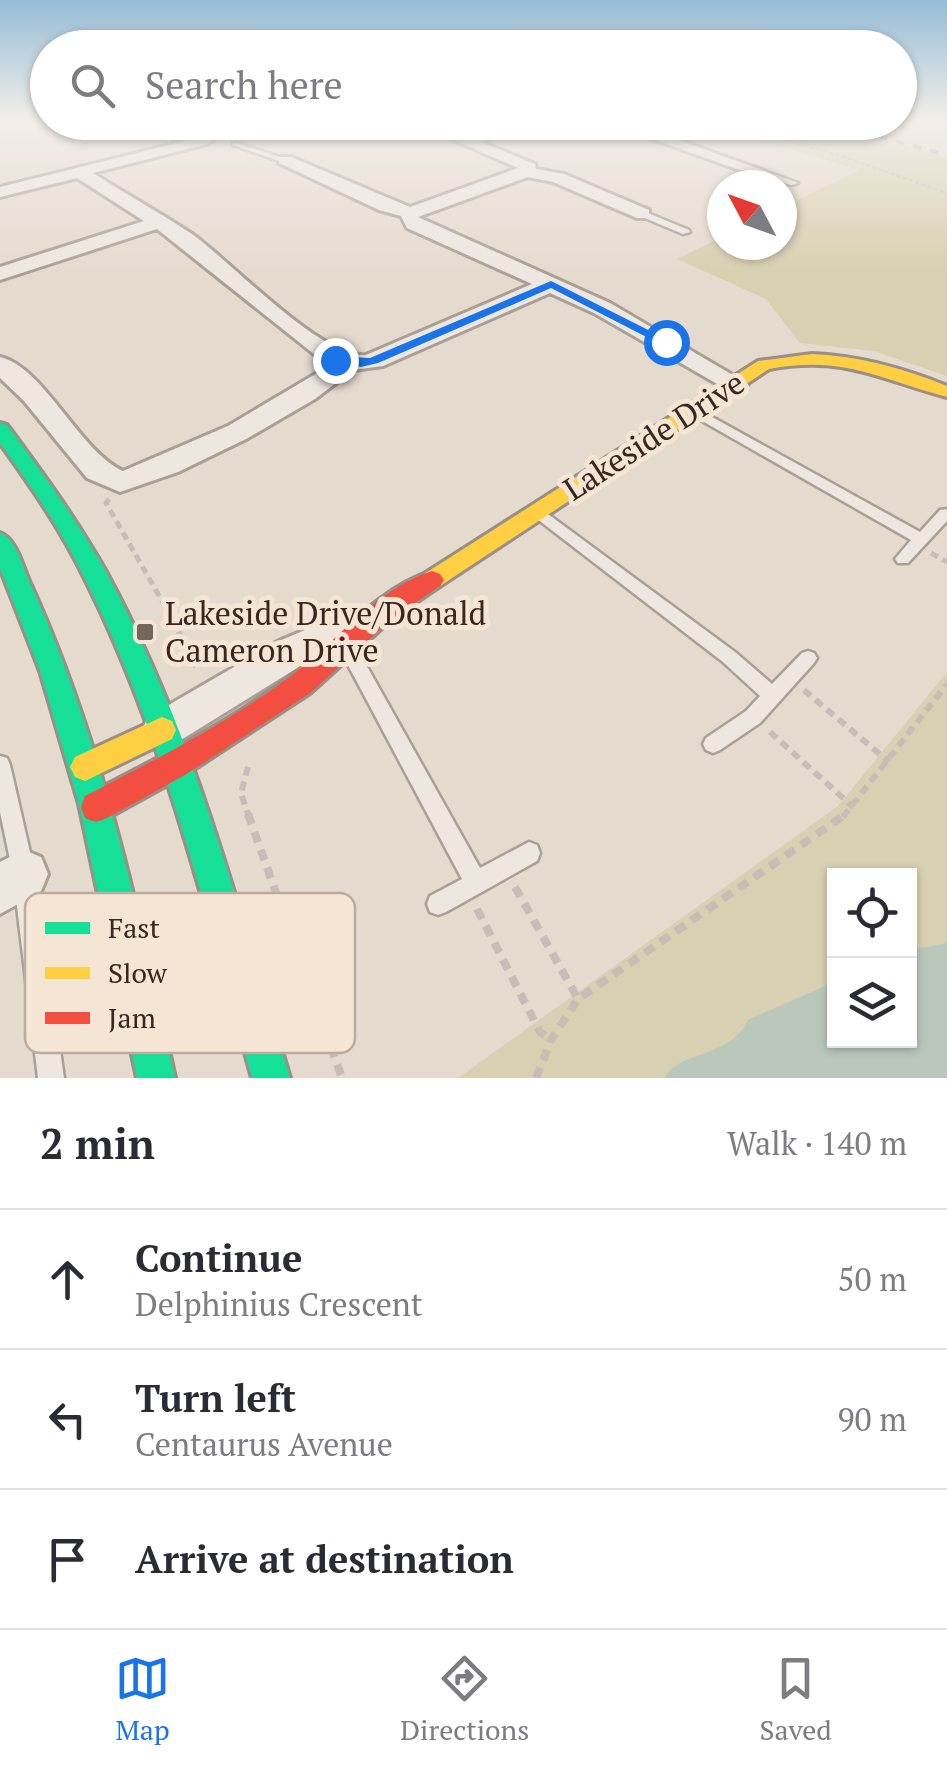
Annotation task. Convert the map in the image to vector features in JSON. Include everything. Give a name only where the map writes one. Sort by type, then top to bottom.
[{"type":"street","points":[[310,171],[385,206],[411,213],[528,172],[558,178],[644,214]]},
{"type":"street","points":[[0,192],[78,172],[205,253],[284,322],[335,360],[347,363],[374,361],[551,284]]},
{"type":"street","points":[[411,213],[409,218],[414,224],[551,284],[666,342],[735,384]]},
{"type":"street","points":[[0,274],[160,222]]},
{"type":"street","name":"Lakeside Drive","points":[[96,808],[292,652],[342,638],[735,384],[782,360],[828,357],[878,366],[947,392]]},
{"type":"street","points":[[0,364],[97,471],[120,482],[138,480],[174,463],[322,385],[347,363]]},
{"type":"street","points":[[0,428],[34,470],[79,546],[130,647],[169,748],[214,893]]},
{"type":"street","points":[[0,540],[26,591],[69,707],[115,893]]},
{"type":"street","name":"Lakeside Drive","points":[[85,767],[169,748]]},
{"type":"street","points":[[150,1053],[156,1078]]},
{"type":"street","points":[[263,1053],[271,1078]]},
{"type":"lane","points":[[644,214],[686,232]]},
{"type":"lane","points":[[694,410],[921,539]]},
{"type":"lane","points":[[537,511],[729,657],[772,696]]},
{"type":"lane","points":[[903,558],[945,514]]},
{"type":"lane","points":[[342,638],[471,886]]},
{"type":"lane","points":[[713,744],[753,718],[808,658]]},
{"type":"lane","points":[[0,765],[12,882],[25,947]]},
{"type":"lane","points":[[438,904],[529,853]]},
{"type":"lane","points":[[46,1053],[51,1078]]},
{"type":"path","points":[[884,171],[947,193]]},
{"type":"path","points":[[106,504],[158,591],[194,668],[206,678]]},
{"type":"path","points":[[789,678],[889,762]]},
{"type":"path","points":[[536,1078],[551,1040],[578,999],[835,824],[889,762],[947,684]]},
{"type":"path","points":[[753,718],[853,807]]},
{"type":"path","points":[[250,762],[241,793],[276,893]]},
{"type":"path","points":[[504,867],[578,999]]},
{"type":"path","points":[[471,886],[540,1032],[551,1040]]},
{"type":"path","points":[[333,1053],[342,1078]]},
{"type":"shaded area","points":[[856,171],[947,171],[947,376],[874,351],[800,343],[766,299],[677,259],[707,244],[707,260],[797,260],[797,201]]},
{"type":"shaded area","points":[[947,672],[947,1078],[458,1078],[838,806]]},
{"type":"shaded area","points":[[947,943],[947,1078],[665,1078],[681,1063],[728,1042],[748,1020],[827,985],[827,1048],[917,1048],[917,949]]},
{"type":"traffic: fast","points":[[0,429],[85,557],[125,635],[175,759],[218,893]]},
{"type":"traffic: fast","points":[[0,541],[53,671],[75,737],[116,893]]},
{"type":"traffic: fast","points":[[151,1053],[156,1078]]},
{"type":"traffic: fast","points":[[264,1053],[271,1078]]},
{"type":"traffic: slow","points":[[432,580],[764,365],[812,359],[857,363],[947,392]]},
{"type":"traffic: slow","points":[[85,767],[162,730]]},
{"type":"traffic: jam","points":[[96,807],[175,765],[300,685],[385,610],[432,580]]},
{"type":"place","name":"Lakeside Drive/Donald Cameron Drive","points":[[145,632]]},
{"type":"route","points":[[335,360],[361,364],[374,361],[551,284],[666,342]]}]
